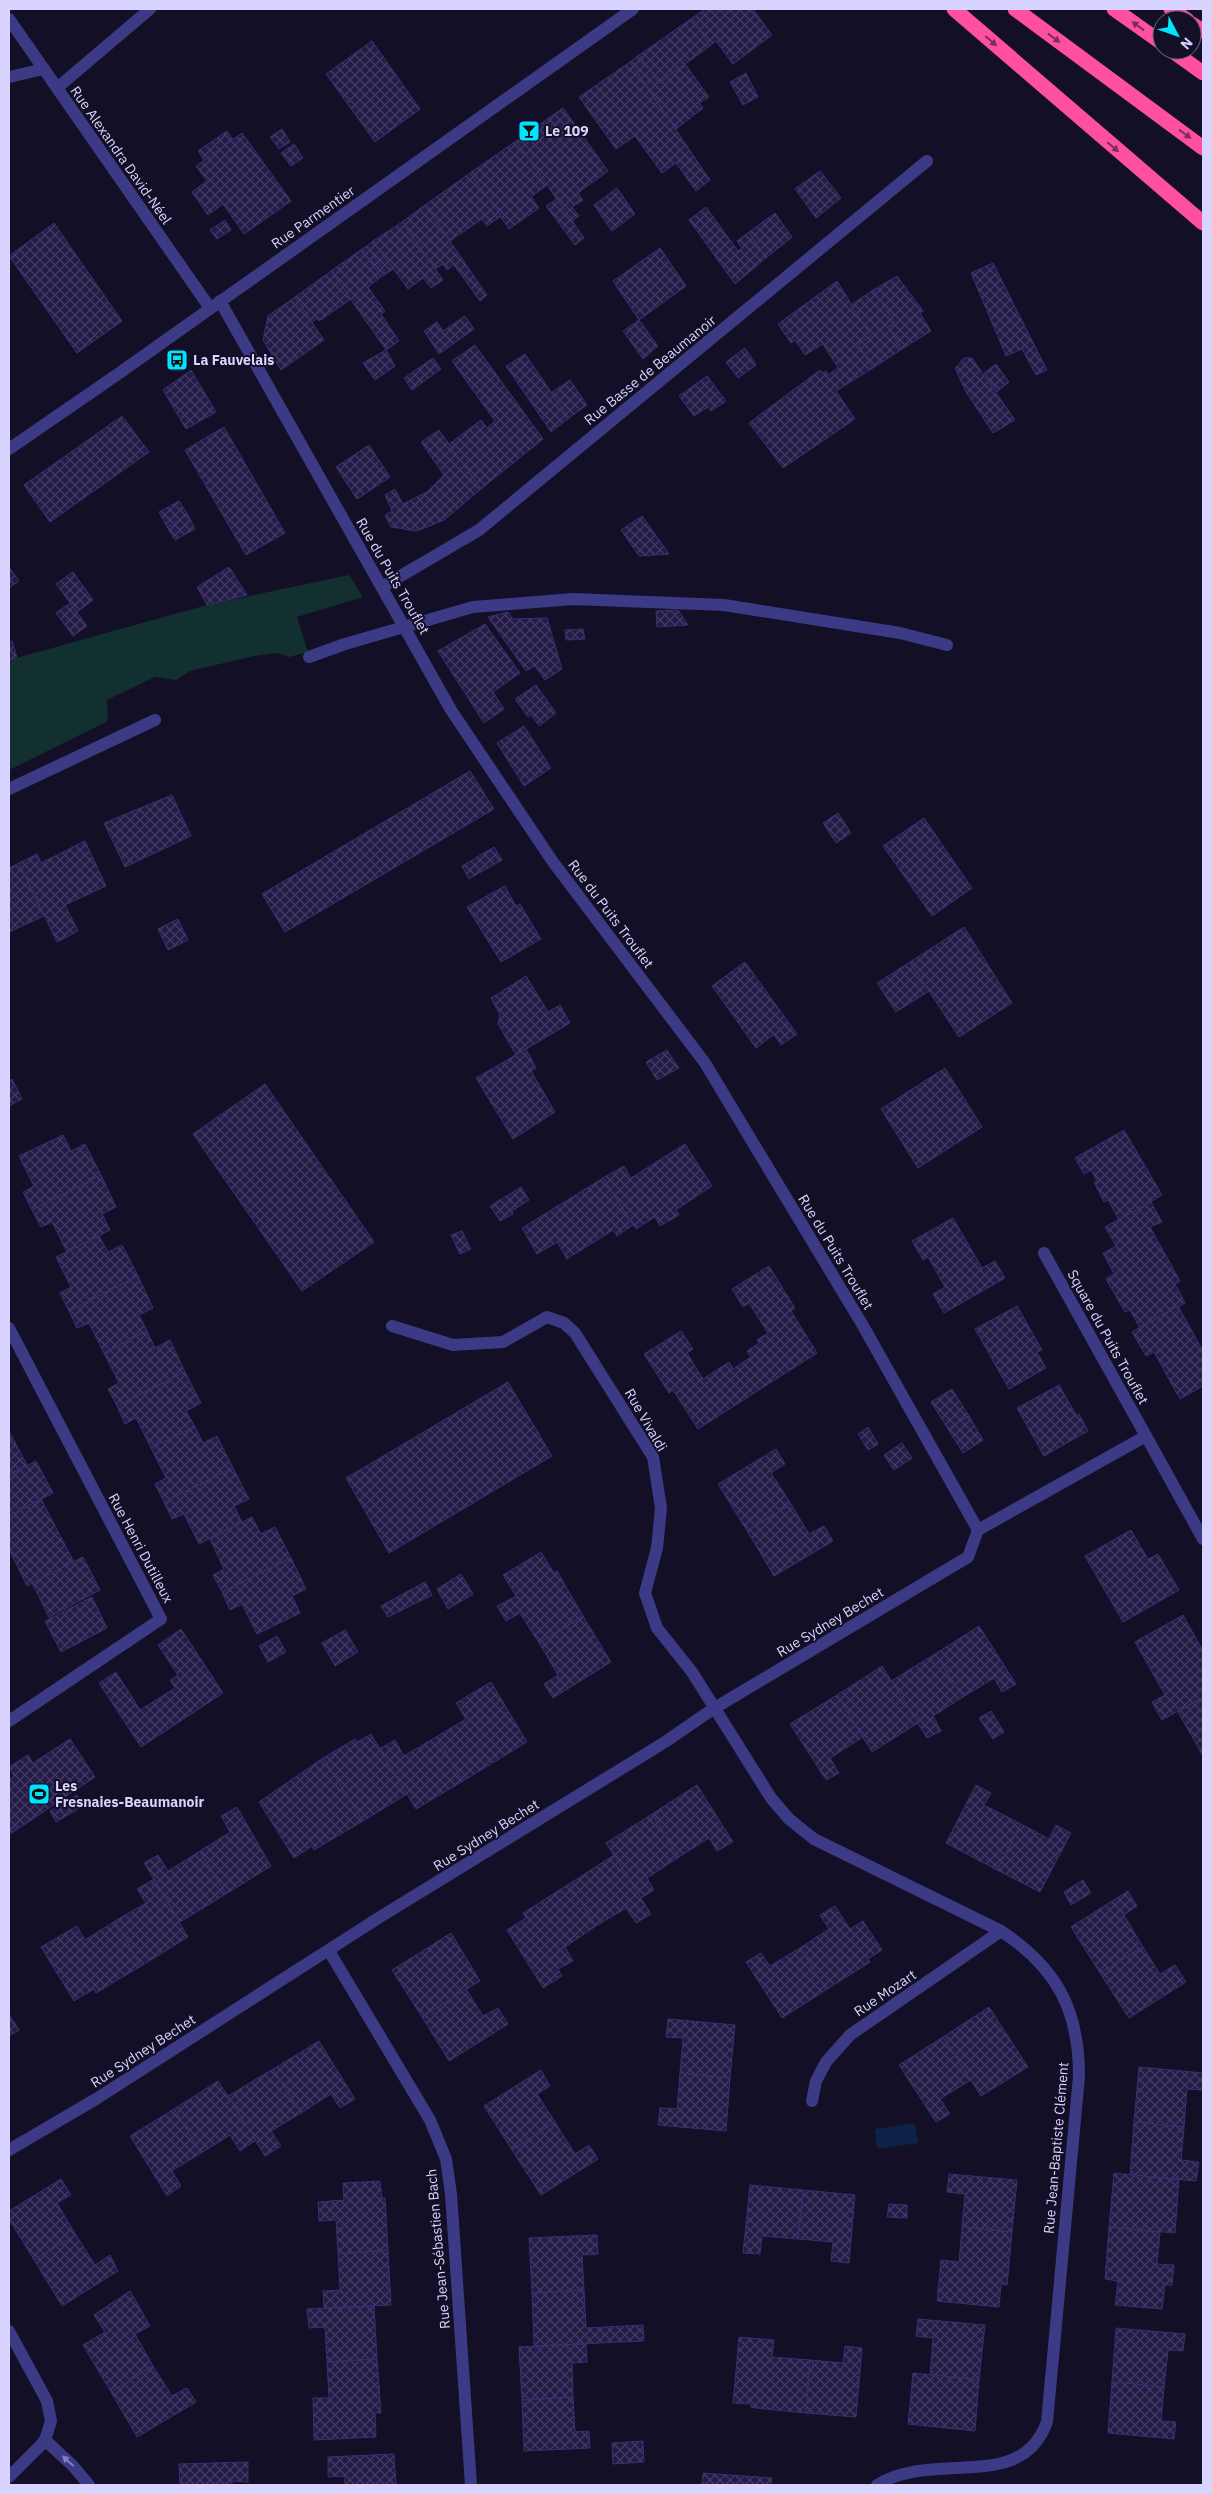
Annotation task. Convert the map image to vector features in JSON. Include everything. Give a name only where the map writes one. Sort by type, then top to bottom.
[{"type":"highway","points":[[954,9],[1203,223]]},
{"type":"highway","points":[[1015,9],[1203,148]]},
{"type":"highway","points":[[1114,9],[1152,36]]},
{"type":"highway","points":[[1185,60],[1203,73]]},
{"type":"street","points":[[57,88],[150,9]]},
{"type":"street","name":"Rue Parmentier","points":[[9,449],[633,9]]},
{"type":"street","name":"Rue Alexandra David-Néel","points":[[9,19],[57,88],[215,304]]},
{"type":"street","points":[[9,77],[44,69]]},
{"type":"street","name":"Rue Basse de Beaumanoir","points":[[382,587],[479,530],[928,161]]},
{"type":"street","name":"Rue du Puits Trouflet","points":[[215,304],[382,587],[451,710],[553,862],[705,1063],[862,1324],[978,1530]]},
{"type":"street","points":[[309,657],[404,626],[473,607],[573,599],[724,605],[900,633],[947,645]]},
{"type":"street","points":[[9,789],[155,720]]},
{"type":"street","name":"Square du Puits Trouflet","points":[[1044,1253],[1203,1539]]},
{"type":"street","name":"Rue Vivaldi","points":[[392,1326],[453,1345],[503,1342],[547,1317],[564,1323],[575,1333],[652,1457],[661,1508],[657,1548],[646,1594],[657,1628],[692,1672],[713,1709]]},
{"type":"street","name":"Rue Henri Dutilleux","points":[[9,1328],[161,1619],[9,1721]]},
{"type":"street","points":[[978,1530],[1146,1436]]},
{"type":"street","name":"Rue Sydney Bechet","points":[[9,2150],[96,2099],[282,1979],[329,1952],[380,1917],[665,1742],[713,1709],[968,1557],[978,1530]]},
{"type":"street","name":"Rue Jean-Baptiste Clément","points":[[713,1709],[771,1798],[789,1819],[814,1839],[1001,1931],[1026,1947],[1046,1967],[1062,1991],[1077,2032],[1079,2076],[1046,2422],[1042,2436],[1035,2450],[1025,2460],[1011,2469],[996,2474],[980,2476],[918,2472],[900,2475],[877,2485]]},
{"type":"street","name":"Rue Mozart","points":[[812,2101],[816,2081],[826,2062],[850,2035],[1001,1931]]},
{"type":"street","name":"Rue Jean-Sébastien Bach","points":[[329,1952],[430,2120],[446,2159],[451,2194],[470,2485]]},
{"type":"street","points":[[9,2331],[50,2411],[51,2421],[45,2440],[9,2477]]},
{"type":"street","points":[[45,2440],[73,2466],[89,2485]]},
{"type":"green space","points":[[349,575],[363,597],[297,617],[308,652],[289,657],[276,653],[254,656],[190,671],[176,680],[155,677],[107,700],[108,718],[106,722],[9,770],[9,660],[207,605]]},
{"type":"water","points":[[915,2123],[918,2143],[877,2149],[875,2129]]},
{"type":"building","points":[[705,9],[753,9],[772,35],[733,64],[716,41],[710,46],[692,18]]},
{"type":"building","points":[[692,18],[710,46],[659,83],[639,55]]},
{"type":"building","points":[[372,41],[420,109],[375,142],[326,74]]},
{"type":"building","points":[[639,55],[659,83],[685,64],[709,97],[699,103],[703,108],[676,129],[630,62]]},
{"type":"building","points":[[630,62],[710,180],[696,191],[676,163],[662,173],[635,136],[616,149],[579,97]]},
{"type":"building","points":[[746,73],[758,97],[743,105],[730,82]]},
{"type":"building","points":[[563,108],[608,171],[578,193],[583,200],[572,207],[579,216],[572,221],[516,141]]},
{"type":"building","points":[[282,129],[290,142],[279,149],[270,137]]},
{"type":"building","points":[[227,131],[233,140],[204,160],[198,151]]},
{"type":"building","points":[[242,133],[291,201],[244,234],[223,204],[208,215],[192,192],[207,181],[196,166]]},
{"type":"building","points":[[516,141],[547,185],[531,197],[539,208],[509,229],[470,173]]},
{"type":"building","points":[[294,144],[303,158],[291,166],[281,153]]},
{"type":"building","points":[[820,171],[841,198],[816,218],[795,189]]},
{"type":"building","points":[[470,173],[501,216],[487,226],[482,219],[450,241],[425,205]]},
{"type":"building","points":[[617,188],[635,214],[612,231],[594,205]]},
{"type":"building","points":[[557,199],[584,238],[575,245],[546,206]]},
{"type":"building","points":[[425,205],[487,295],[480,301],[454,265],[447,270],[443,264],[435,269],[402,222]]},
{"type":"building","points":[[706,207],[738,251],[742,248],[737,241],[749,232],[766,258],[735,284],[689,220]]},
{"type":"building","points":[[775,213],[792,237],[766,258],[749,232]]},
{"type":"building","points":[[225,220],[231,230],[217,239],[210,230]]},
{"type":"building","points":[[402,222],[443,280],[431,288],[423,278],[408,289],[373,241]]},
{"type":"building","points":[[54,223],[122,321],[77,353],[9,256]]},
{"type":"building","points":[[373,241],[393,269],[386,274],[367,246]]},
{"type":"building","points":[[367,246],[386,274],[381,277],[362,249]]},
{"type":"building","points":[[660,248],[686,286],[639,320],[613,281]]},
{"type":"building","points":[[362,249],[381,277],[368,287],[385,311],[381,314],[399,341],[386,350],[331,271]]},
{"type":"building","points":[[993,263],[1047,370],[1036,375],[1022,349],[1006,356],[971,273]]},
{"type":"building","points":[[331,271],[351,299],[319,321],[317,318],[312,322],[295,297]]},
{"type":"building","points":[[897,276],[923,311],[920,313],[931,331],[902,349],[888,327],[895,323],[873,290]]},
{"type":"building","points":[[837,281],[871,336],[858,344],[873,368],[836,391],[855,419],[783,468],[749,423],[820,370],[823,373],[826,371],[828,375],[838,368],[823,344],[805,355],[795,340],[791,343],[778,324]]},
{"type":"building","points":[[873,290],[895,323],[888,327],[902,349],[873,368],[858,344],[871,336],[851,305]]},
{"type":"building","points":[[295,297],[324,340],[281,370],[263,340],[268,316]]},
{"type":"building","points":[[465,316],[474,329],[439,354],[424,331],[437,322],[443,331]]},
{"type":"building","points":[[639,320],[658,346],[643,359],[623,331]]},
{"type":"building","points":[[475,345],[543,439],[481,489],[449,444],[481,420],[487,428],[495,421],[452,361]]},
{"type":"building","points":[[745,348],[756,365],[738,378],[726,362]]},
{"type":"building","points":[[386,350],[395,366],[375,380],[363,363]]},
{"type":"building","points":[[525,354],[569,418],[551,432],[506,366]]},
{"type":"building","points":[[433,358],[441,369],[412,390],[404,378]]},
{"type":"building","points":[[964,358],[972,358],[1015,420],[993,433],[966,392],[955,368]]},
{"type":"building","points":[[996,364],[1009,382],[997,392],[984,373]]},
{"type":"building","points":[[191,370],[216,412],[186,429],[163,390]]},
{"type":"building","points":[[707,376],[726,401],[711,411],[708,407],[694,416],[679,396]]},
{"type":"building","points":[[570,380],[587,405],[569,418],[551,393]]},
{"type":"building","points":[[122,416],[149,452],[50,522],[24,485]]},
{"type":"building","points":[[224,427],[285,533],[246,555],[185,450]]},
{"type":"building","points":[[439,430],[481,489],[444,520],[417,531],[391,527],[385,515],[392,511],[385,495],[395,489],[403,504],[427,492],[444,475],[421,442]]},
{"type":"building","points":[[369,445],[390,477],[357,499],[336,467]]},
{"type":"building","points":[[179,501],[188,515],[167,527],[159,512]]},
{"type":"building","points":[[188,515],[195,529],[175,540],[167,527]]},
{"type":"building","points":[[642,516],[669,554],[639,556],[621,530]]},
{"type":"building","points":[[9,567],[19,581],[9,588]]},
{"type":"building","points":[[229,567],[247,595],[207,605],[197,587]]},
{"type":"building","points":[[73,572],[93,600],[77,612],[56,584]]},
{"type":"building","points":[[70,603],[87,626],[73,636],[56,613]]},
{"type":"building","points":[[678,610],[688,625],[657,627],[656,611]]},
{"type":"building","points":[[508,612],[513,619],[547,618],[562,669],[545,680],[535,666],[526,671],[488,617]]},
{"type":"building","points":[[485,624],[520,673],[493,692],[504,709],[484,723],[438,651]]},
{"type":"building","points":[[583,629],[585,639],[566,640],[565,630]]},
{"type":"building","points":[[12,641],[17,657],[9,660],[9,643]]},
{"type":"building","points":[[536,685],[556,713],[539,726],[531,714],[528,717],[515,699]]},
{"type":"building","points":[[524,726],[551,768],[524,786],[497,743]]},
{"type":"building","points":[[470,771],[494,809],[285,932],[262,894]]},
{"type":"building","points":[[172,795],[191,836],[125,867],[104,823]]},
{"type":"building","points":[[838,813],[851,833],[836,843],[823,823]]},
{"type":"building","points":[[924,818],[972,888],[932,916],[883,846]]},
{"type":"building","points":[[85,841],[106,886],[65,905],[78,931],[57,942],[19,863],[37,854],[41,863]]},
{"type":"building","points":[[494,847],[502,860],[469,879],[462,866]]},
{"type":"building","points":[[19,863],[44,916],[9,932],[9,868]]},
{"type":"building","points":[[505,886],[516,906],[520,904],[541,939],[501,962],[467,907]]},
{"type":"building","points":[[178,919],[188,940],[168,950],[158,929]]},
{"type":"building","points":[[964,927],[1012,1003],[959,1037],[910,962]]},
{"type":"building","points":[[745,962],[789,1023],[756,1048],[712,986]]},
{"type":"building","points":[[910,962],[929,991],[896,1012],[877,983]]},
{"type":"building","points":[[526,976],[548,1012],[560,1005],[570,1023],[516,1055],[498,1024],[500,1015],[491,998]]},
{"type":"building","points":[[789,1023],[797,1034],[781,1045],[774,1035]]},
{"type":"building","points":[[526,1049],[536,1068],[531,1071],[555,1112],[513,1139],[476,1078]]},
{"type":"building","points":[[667,1050],[679,1068],[657,1080],[646,1062]]},
{"type":"building","points":[[945,1068],[982,1127],[918,1168],[881,1109]]},
{"type":"building","points":[[12,1079],[22,1099],[9,1106],[9,1081]]},
{"type":"building","points":[[265,1084],[374,1242],[302,1291],[193,1134]]},
{"type":"building","points":[[1124,1130],[1162,1195],[1119,1220],[1108,1200],[1104,1202],[1094,1182],[1097,1181],[1091,1170],[1084,1174],[1075,1158]]},
{"type":"building","points":[[63,1135],[71,1151],[85,1144],[101,1175],[32,1210],[23,1192],[34,1186],[19,1156]]},
{"type":"building","points":[[685,1144],[712,1186],[676,1210],[679,1215],[660,1226],[655,1217],[636,1229],[603,1178],[624,1166],[631,1178]]},
{"type":"building","points":[[101,1175],[116,1207],[102,1214],[110,1230],[67,1252],[52,1222],[41,1227],[32,1210]]},
{"type":"building","points":[[603,1178],[633,1225],[617,1236],[613,1230],[567,1259],[557,1242],[537,1254],[522,1228]]},
{"type":"building","points":[[521,1187],[529,1200],[512,1211],[513,1214],[500,1221],[490,1206]]},
{"type":"building","points":[[1151,1202],[1162,1222],[1150,1227],[1180,1281],[1175,1284],[1185,1303],[1140,1328],[1130,1310],[1125,1312],[1106,1279],[1114,1274],[1103,1253],[1116,1246],[1105,1227]]},
{"type":"building","points":[[953,1218],[982,1268],[995,1261],[1005,1278],[944,1313],[933,1294],[945,1287],[928,1257],[923,1260],[912,1241]]},
{"type":"building","points":[[462,1231],[471,1249],[460,1254],[451,1235]]},
{"type":"building","points":[[99,1236],[108,1252],[122,1245],[138,1276],[69,1311],[60,1293],[71,1287],[56,1257]]},
{"type":"building","points":[[769,1266],[795,1308],[791,1311],[817,1353],[698,1429],[673,1390],[669,1393],[644,1354],[681,1331],[693,1349],[687,1353],[703,1379],[729,1362],[733,1369],[751,1357],[747,1351],[759,1343],[757,1340],[768,1333],[749,1303],[743,1307],[732,1289]]},
{"type":"building","points":[[138,1276],[153,1308],[139,1315],[147,1331],[104,1353],[89,1323],[77,1328],[69,1311]]},
{"type":"building","points":[[1017,1306],[1042,1350],[1037,1352],[1046,1368],[1009,1389],[975,1329]]},
{"type":"building","points":[[1178,1306],[1203,1351],[1203,1386],[1180,1399],[1154,1352],[1146,1356],[1132,1332]]},
{"type":"building","points":[[147,1331],[155,1348],[170,1340],[185,1372],[117,1406],[108,1389],[119,1383],[104,1353]]},
{"type":"building","points":[[185,1372],[201,1403],[186,1411],[195,1427],[151,1448],[136,1418],[125,1424],[117,1406]]},
{"type":"building","points":[[508,1382],[552,1456],[389,1553],[346,1478]]},
{"type":"building","points":[[1059,1385],[1076,1415],[1079,1414],[1088,1431],[1044,1456],[1017,1408]]},
{"type":"building","points":[[952,1389],[969,1416],[948,1429],[931,1402]]},
{"type":"building","points":[[969,1416],[983,1440],[963,1453],[948,1429]]},
{"type":"building","points":[[195,1427],[203,1443],[217,1436],[233,1468],[164,1502],[155,1484],[166,1478],[151,1448]]},
{"type":"building","points":[[868,1427],[878,1444],[868,1450],[858,1434]]},
{"type":"building","points":[[9,1431],[27,1465],[9,1475]]},
{"type":"building","points":[[902,1443],[912,1458],[894,1470],[884,1455]]},
{"type":"building","points":[[776,1449],[785,1464],[771,1473],[791,1504],[747,1531],[718,1484]]},
{"type":"building","points":[[36,1461],[53,1493],[9,1516],[9,1475]]},
{"type":"building","points":[[233,1468],[249,1499],[234,1506],[242,1522],[199,1544],[184,1514],[172,1519],[164,1502]]},
{"type":"building","points":[[41,1499],[74,1562],[27,1586],[9,1549],[9,1516]]},
{"type":"building","points":[[791,1504],[809,1534],[824,1526],[833,1541],[774,1576],[747,1531]]},
{"type":"building","points":[[252,1517],[261,1534],[275,1527],[291,1558],[222,1592],[213,1575],[224,1569],[210,1539]]},
{"type":"building","points":[[1131,1530],[1148,1559],[1158,1554],[1179,1590],[1123,1622],[1085,1556]]},
{"type":"building","points":[[541,1552],[554,1573],[557,1571],[583,1616],[539,1643],[520,1613],[506,1621],[497,1606],[516,1596],[503,1575]]},
{"type":"building","points":[[83,1557],[100,1590],[49,1617],[32,1583]]},
{"type":"building","points":[[291,1558],[306,1589],[292,1596],[300,1613],[257,1634],[242,1604],[230,1610],[222,1592]]},
{"type":"building","points":[[461,1574],[473,1594],[448,1609],[437,1589]]},
{"type":"building","points":[[425,1582],[432,1595],[388,1617],[381,1606]]},
{"type":"building","points":[[92,1597],[107,1628],[61,1652],[45,1621]]},
{"type":"building","points":[[1183,1615],[1203,1651],[1203,1697],[1162,1720],[1152,1702],[1165,1695],[1135,1642]]},
{"type":"building","points":[[583,1616],[611,1662],[553,1698],[544,1684],[558,1675],[539,1643]]},
{"type":"building","points":[[979,1626],[1016,1684],[1002,1692],[994,1678],[963,1697],[935,1654]]},
{"type":"building","points":[[181,1629],[223,1693],[141,1747],[99,1683],[116,1672],[140,1710],[175,1688],[170,1680],[178,1675],[158,1645]]},
{"type":"building","points":[[345,1630],[358,1652],[335,1666],[322,1643]]},
{"type":"building","points":[[277,1636],[286,1652],[268,1662],[259,1646]]},
{"type":"building","points":[[935,1654],[963,1697],[933,1716],[941,1731],[927,1738],[891,1681]]},
{"type":"building","points":[[882,1666],[918,1723],[872,1752],[837,1695]]},
{"type":"building","points":[[491,1682],[527,1742],[463,1781],[436,1737],[466,1719],[456,1703]]},
{"type":"building","points":[[837,1695],[863,1737],[830,1758],[839,1773],[826,1780],[790,1724]]},
{"type":"building","points":[[1203,1697],[1203,1756],[1178,1712]]},
{"type":"building","points":[[991,1711],[1004,1732],[993,1739],[979,1718]]},
{"type":"building","points":[[371,1734],[407,1794],[363,1821],[323,1758],[355,1739],[357,1742]]},
{"type":"building","points":[[436,1737],[463,1781],[416,1809],[379,1749],[395,1740],[404,1756]]},
{"type":"building","name":"Les Fresnaies-Beaumanoir","points":[[70,1739],[95,1777],[9,1835],[9,1780],[14,1776],[9,1767],[28,1755],[33,1763]]},
{"type":"building","points":[[323,1758],[363,1821],[314,1850],[312,1846],[294,1858],[259,1802]]},
{"type":"building","points":[[697,1785],[733,1842],[717,1851],[709,1838],[679,1857],[652,1814]]},
{"type":"building","points":[[976,1785],[991,1793],[984,1805],[1021,1824],[997,1870],[946,1843]]},
{"type":"building","points":[[77,1795],[83,1806],[56,1822],[50,1811]]},
{"type":"building","points":[[237,1807],[271,1866],[226,1894],[200,1851],[230,1832],[221,1816]]},
{"type":"building","points":[[652,1814],[679,1857],[647,1878],[654,1890],[641,1898],[606,1843]]},
{"type":"building","points":[[1021,1824],[1049,1839],[1056,1825],[1071,1833],[1040,1892],[997,1870]]},
{"type":"building","points":[[200,1851],[226,1894],[180,1922],[144,1863],[158,1855],[168,1871]]},
{"type":"building","points":[[614,1855],[651,1914],[636,1923],[626,1908],[596,1926],[569,1884]]},
{"type":"building","points":[[154,1879],[188,1937],[141,1966],[115,1921],[146,1903],[137,1889]]},
{"type":"building","points":[[1083,1880],[1091,1893],[1071,1905],[1064,1892]]},
{"type":"building","points":[[569,1884],[596,1926],[565,1947],[573,1961],[558,1969],[562,1976],[543,1988],[507,1930],[526,1918],[523,1913]]},
{"type":"building","points":[[1128,1891],[1137,1906],[1124,1915],[1143,1947],[1100,1973],[1071,1927]]},
{"type":"building","points":[[835,1906],[850,1929],[863,1921],[882,1950],[868,1959],[870,1962],[826,1990],[800,1948],[829,1929],[820,1915]]},
{"type":"building","points":[[115,1921],[141,1966],[96,1993],[94,1989],[74,2001],[41,1947],[77,1926],[85,1940]]},
{"type":"building","points":[[451,1933],[480,1981],[422,2017],[392,1970]]},
{"type":"building","points":[[1143,1947],[1160,1974],[1175,1965],[1186,1982],[1129,2018],[1100,1973]]},
{"type":"building","points":[[800,1948],[826,1990],[782,2018],[746,1962],[761,1953],[770,1966]]},
{"type":"building","points":[[466,1989],[483,2016],[498,2008],[508,2024],[449,2061],[422,2017]]},
{"type":"building","points":[[989,2007],[1028,2067],[981,2096],[943,2037]]},
{"type":"building","points":[[9,2014],[19,2030],[9,2036]]},
{"type":"building","points":[[668,2019],[735,2025],[730,2078],[680,2073],[683,2038],[666,2037]]},
{"type":"building","points":[[943,2037],[971,2080],[940,2099],[950,2114],[936,2122],[899,2065]]},
{"type":"building","points":[[319,2041],[355,2099],[340,2108],[331,2094],[301,2113],[273,2069]]},
{"type":"building","points":[[1139,2067],[1203,2073],[1203,2090],[1187,2089],[1184,2127],[1134,2122]]},
{"type":"building","points":[[273,2069],[301,2113],[271,2131],[281,2146],[265,2156],[228,2096]]},
{"type":"building","points":[[541,2070],[550,2086],[537,2094],[555,2122],[512,2150],[484,2106]]},
{"type":"building","points":[[680,2073],[730,2078],[726,2131],[658,2125],[660,2108],[677,2109]]},
{"type":"building","points":[[218,2081],[256,2140],[240,2151],[230,2135],[201,2153],[174,2109]]},
{"type":"building","points":[[174,2109],[201,2153],[172,2171],[181,2186],[167,2196],[130,2136]]},
{"type":"building","points":[[555,2122],[575,2154],[589,2145],[598,2159],[541,2195],[512,2150]]},
{"type":"building","points":[[1134,2122],[1184,2127],[1181,2160],[1199,2162],[1196,2181],[1130,2175]]},
{"type":"building","points":[[1114,2173],[1179,2180],[1175,2233],[1109,2227]]},
{"type":"building","points":[[949,2174],[1017,2180],[1012,2232],[962,2227],[965,2194],[947,2192]]},
{"type":"building","points":[[61,2179],[71,2195],[57,2203],[76,2235],[34,2260],[9,2219],[9,2211]]},
{"type":"building","points":[[380,2181],[382,2198],[385,2198],[388,2250],[338,2254],[336,2220],[319,2221],[318,2202],[344,2200],[343,2183]]},
{"type":"building","points":[[750,2185],[803,2190],[798,2239],[762,2236],[760,2254],[743,2253]]},
{"type":"building","points":[[803,2190],[855,2195],[849,2263],[831,2261],[833,2242],[798,2239]]},
{"type":"building","points":[[889,2204],[907,2205],[907,2218],[887,2217]]},
{"type":"building","points":[[962,2227],[1012,2232],[1007,2285],[1001,2284],[999,2307],[937,2301],[941,2260],[959,2262]]},
{"type":"building","points":[[1109,2227],[1160,2232],[1157,2264],[1174,2265],[1172,2285],[1165,2285],[1162,2309],[1115,2305],[1118,2281],[1105,2279]]},
{"type":"building","points":[[76,2235],[95,2265],[110,2255],[118,2271],[62,2306],[34,2260]]},
{"type":"building","points":[[597,2235],[598,2254],[582,2255],[584,2290],[532,2293],[529,2238]]},
{"type":"building","points":[[388,2250],[391,2305],[324,2308],[323,2291],[340,2290],[338,2254]]},
{"type":"building","points":[[584,2290],[586,2328],[643,2325],[644,2341],[534,2346],[532,2293]]},
{"type":"building","points":[[130,2291],[150,2326],[135,2334],[153,2366],[111,2392],[83,2345],[105,2332],[94,2315]]},
{"type":"building","points":[[374,2306],[377,2359],[327,2362],[325,2327],[309,2328],[307,2309]]},
{"type":"building","points":[[918,2319],[985,2325],[979,2380],[930,2375],[933,2338],[916,2336]]},
{"type":"building","points":[[1116,2328],[1185,2334],[1183,2351],[1168,2350],[1164,2387],[1112,2382]]},
{"type":"building","points":[[739,2337],[774,2340],[772,2357],[810,2360],[806,2413],[756,2408],[751,2407],[751,2404],[733,2403]]},
{"type":"building","points":[[586,2344],[587,2362],[572,2363],[573,2397],[522,2400],[519,2347]]},
{"type":"building","points":[[845,2346],[862,2348],[856,2417],[806,2413],[810,2360],[843,2363]]},
{"type":"building","points":[[377,2359],[381,2413],[375,2413],[376,2437],[314,2440],[313,2398],[329,2398],[327,2362]]},
{"type":"building","points":[[153,2366],[172,2396],[187,2388],[196,2402],[137,2437],[111,2392]]},
{"type":"building","points":[[913,2373],[979,2380],[975,2431],[908,2424]]},
{"type":"building","points":[[1112,2382],[1164,2387],[1161,2421],[1176,2422],[1174,2439],[1108,2433]]},
{"type":"building","points":[[573,2397],[575,2432],[589,2431],[590,2448],[524,2451],[522,2400]]},
{"type":"building","points":[[643,2441],[644,2462],[613,2464],[612,2443]]},
{"type":"building","points":[[394,2454],[396,2485],[345,2485],[344,2476],[328,2477],[328,2457]]},
{"type":"building","points":[[248,2462],[248,2482],[232,2481],[232,2485],[180,2485],[179,2464]]},
{"type":"building","points":[[703,2473],[772,2478],[771,2485],[702,2485]]},
{"type":"place","name":"Le 109","points":[[529,131]]},
{"type":"place","name":"La Fauvelais","points":[[177,360]]},
{"type":"place","name":"Les Fresnaies-Beaumanoir","points":[[39,1794]]}]
